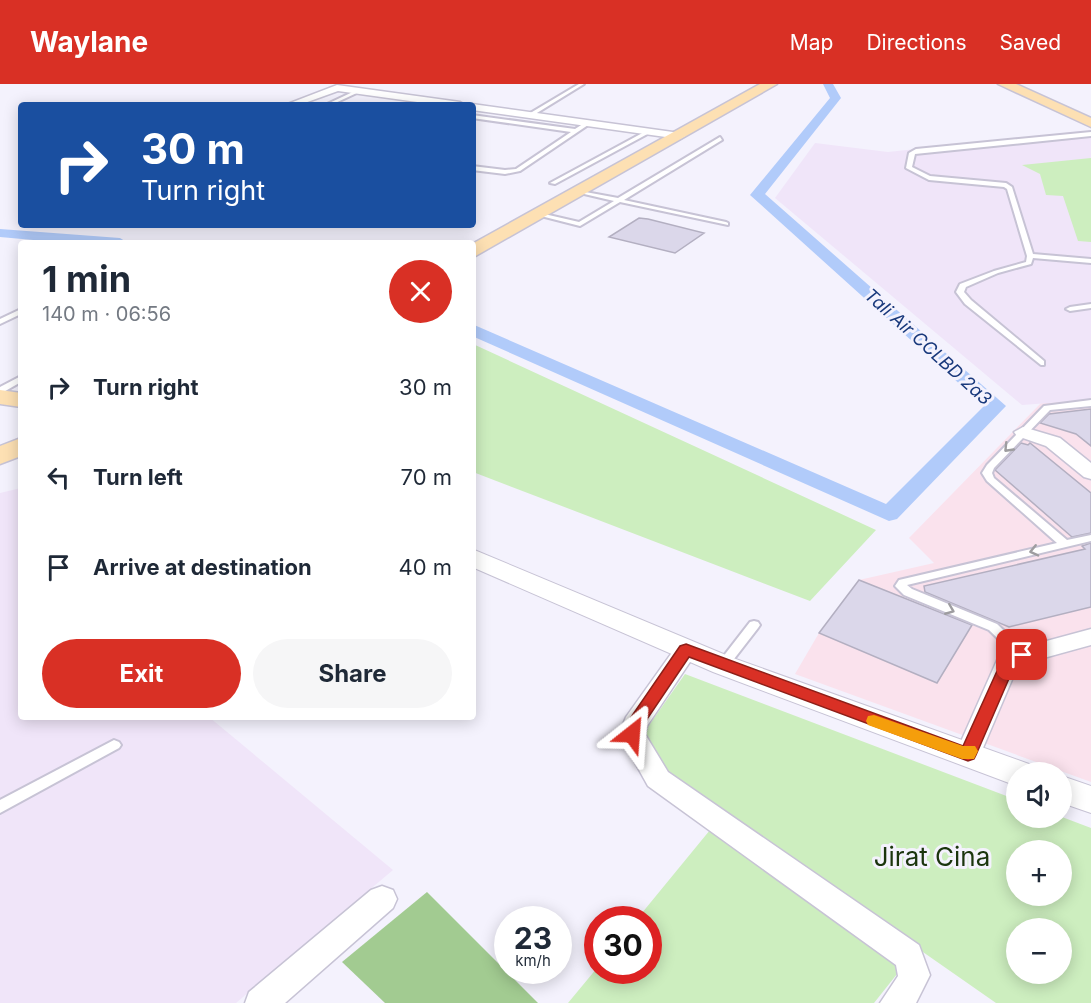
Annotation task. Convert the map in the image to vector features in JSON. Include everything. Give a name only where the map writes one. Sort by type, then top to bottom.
[{"type":"main road","points":[[476,250],[770,84]]},
{"type":"main road","points":[[1005,84],[1091,123]]},
{"type":"main road","points":[[9,464],[18,450]]},
{"type":"street","points":[[298,102],[331,89],[427,102]]},
{"type":"street","points":[[476,108],[680,136]]},
{"type":"street","points":[[1023,432],[1053,442],[1091,473]]},
{"type":"street","points":[[476,559],[723,665],[1006,769]]},
{"type":"street","points":[[968,755],[1007,664],[1022,655],[1091,637]]},
{"type":"street","points":[[686,650],[635,724],[632,734],[650,768],[668,785],[908,955],[915,968],[915,978],[896,1003]]},
{"type":"street","points":[[1072,793],[1091,800]]},
{"type":"street","points":[[261,1003],[382,899]]},
{"type":"lane","points":[[530,115],[582,84]]},
{"type":"lane","points":[[334,102],[359,91]]},
{"type":"lane","points":[[476,117],[577,130]]},
{"type":"lane","points":[[476,168],[515,171],[588,123]]},
{"type":"lane","points":[[553,183],[650,131]]},
{"type":"lane","points":[[1041,363],[968,302],[960,292],[963,286],[982,277],[1029,263],[1030,256],[1010,188],[995,182],[919,175],[909,168],[912,153],[1091,134]]},
{"type":"lane","points":[[540,215],[580,224],[720,139]]},
{"type":"lane","points":[[582,192],[726,224]]},
{"type":"lane","points":[[1030,256],[1091,261]]},
{"type":"lane","points":[[1070,309],[1091,306]]},
{"type":"lane","points":[[0,322],[18,313]]},
{"type":"lane","points":[[1065,544],[988,476],[990,467],[1047,408],[1091,403]]},
{"type":"lane","points":[[1022,655],[993,627],[908,592],[901,586],[903,582],[1091,538]]},
{"type":"lane","points":[[723,665],[754,625]]},
{"type":"lane","points":[[0,807],[114,745]]},
{"type":"shaded area","points":[[1083,131],[1091,135],[1091,400],[1022,405],[775,198],[815,143],[888,152]]},
{"type":"shaded area","points":[[1091,400],[1091,782],[1072,775],[1072,762],[1036,762],[795,674],[819,633],[859,580],[934,563],[909,538],[1041,403]]},
{"type":"shaded area","points":[[18,489],[18,720],[213,720],[393,870],[236,1003],[0,1003],[0,493]]},
{"type":"green space","points":[[1091,158],[1091,242],[1078,241],[1063,196],[1046,195],[1040,174],[1022,165]]},
{"type":"green space","points":[[476,345],[876,530],[810,601],[476,473]]},
{"type":"green space","name":"Jirat Cina","points":[[685,674],[1006,796],[1006,828],[1072,828],[1072,821],[1091,828],[1091,1003],[996,1003],[662,770],[642,735]]},
{"type":"green space","points":[[710,830],[901,969],[874,1003],[568,1003],[584,984],[662,984],[662,906],[648,906]]},
{"type":"green space","points":[[427,892],[494,959],[494,984],[519,984],[538,1003],[385,1003],[342,962]]},
{"type":"building","points":[[639,218],[704,233],[675,253],[609,237]]},
{"type":"building","points":[[1091,409],[1091,446],[1076,434],[1040,423],[1049,414]]},
{"type":"building","points":[[1021,443],[1028,445],[1030,443],[1091,493],[1091,533],[1072,537],[995,470]]},
{"type":"building","points":[[1091,543],[1091,607],[1009,627],[925,592],[924,586],[1085,549],[1082,546]]},
{"type":"building","points":[[859,580],[972,625],[937,683],[819,633]]},
{"type":"waterway","name":"Tali Air CCLBD 2a3","points":[[476,331],[889,514],[996,406],[757,195],[836,98],[828,84]]},
{"type":"waterway","name":"Tali Air CCLBD 2a3","points":[[0,233],[84,240]]},
{"type":"slow traffic","points":[[874,721],[968,755],[969,751]]},
{"type":"route","points":[[632,734],[635,724],[686,650],[968,755],[1007,664],[1022,655]]}]
